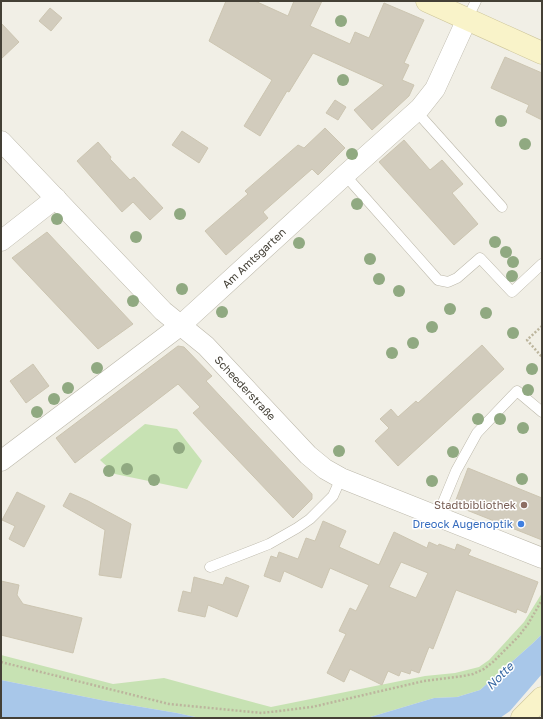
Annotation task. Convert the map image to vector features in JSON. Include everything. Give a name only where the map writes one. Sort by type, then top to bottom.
[{"type":"main road","points":[[427,1],[471,10],[542,53]]},
{"type":"main road","points":[[522,718],[542,698]]},
{"type":"street","name":"Am Amtsgarten","points":[[1,461],[181,325],[416,111],[435,89],[471,10]]},
{"type":"street","name":"Scheederstraße","points":[[1,141],[163,311],[206,346],[308,455],[325,469],[340,478],[542,558]]},
{"type":"street","points":[[1,241],[56,198]]},
{"type":"lane","points":[[416,111],[502,207]]},
{"type":"lane","points":[[345,175],[438,280],[448,282],[457,278],[480,258],[512,292],[542,264]]},
{"type":"lane","points":[[437,517],[456,471],[477,433],[517,391],[542,412]]},
{"type":"lane","points":[[210,567],[269,544],[297,528],[310,519],[333,496],[340,478]]},
{"type":"path","points":[[542,326],[527,340],[542,357]]},
{"type":"path","points":[[1,662],[169,704],[262,713],[312,707],[424,681],[473,674],[484,669],[493,662],[518,637],[528,624],[542,600]]},
{"type":"green space","points":[[145,424],[177,429],[202,461],[187,489],[115,474],[100,460]]},
{"type":"green space","points":[[542,593],[542,634],[480,690],[457,697],[434,698],[367,718],[200,718],[1,680],[1,655],[113,684],[164,678],[271,707],[425,676],[455,673],[479,667],[489,660],[524,622]]},
{"type":"water","name":"Notte","points":[[542,634],[542,674],[510,711],[500,718],[367,718],[434,698],[457,697],[480,690]]},
{"type":"water","points":[[1,680],[106,701],[200,718],[1,718]]},
{"type":"building","points":[[226,1],[255,1],[288,16],[294,1],[322,1],[310,26],[350,44],[355,32],[369,38],[384,3],[424,20],[404,63],[409,65],[402,80],[414,85],[409,96],[372,130],[354,110],[384,85],[313,53],[289,92],[287,91],[260,136],[244,126],[272,80],[209,41]]},
{"type":"building","points":[[50,8],[62,18],[51,31],[39,21]]},
{"type":"building","points":[[1,23],[19,42],[1,59]]},
{"type":"building","points":[[505,57],[542,73],[542,120],[526,112],[529,105],[491,88]]},
{"type":"building","points":[[335,100],[346,107],[338,120],[326,113]]},
{"type":"building","points":[[325,128],[345,148],[318,175],[312,169],[263,212],[268,218],[226,255],[205,231],[248,194],[245,191],[298,145],[304,148]]},
{"type":"building","points":[[182,131],[208,148],[199,163],[172,145]]},
{"type":"building","points":[[404,140],[430,170],[442,160],[463,184],[452,193],[478,224],[454,245],[379,162]]},
{"type":"building","points":[[98,142],[111,157],[110,159],[130,180],[134,177],[163,208],[150,220],[133,202],[122,212],[77,161]]},
{"type":"building","points":[[47,232],[133,324],[98,349],[12,258]]},
{"type":"building","points":[[482,345],[504,369],[398,466],[375,441],[389,428],[380,419],[391,409],[398,417],[416,401],[418,403]]},
{"type":"building","points":[[178,346],[184,347],[212,376],[206,381],[312,494],[312,499],[293,518],[193,413],[200,407],[178,384],[75,463],[56,438]]},
{"type":"building","points":[[33,364],[49,386],[26,403],[10,381]]},
{"type":"building","points":[[468,468],[542,498],[542,540],[454,505]]},
{"type":"building","points":[[17,492],[45,506],[24,547],[9,539],[15,526],[2,520]]},
{"type":"building","points":[[70,493],[131,524],[121,578],[99,575],[105,530],[63,506]]},
{"type":"building","points":[[323,521],[346,531],[339,547],[379,565],[394,532],[427,548],[429,542],[455,550],[457,544],[471,550],[468,555],[538,582],[526,613],[517,609],[516,613],[456,590],[433,649],[429,647],[419,673],[411,670],[410,674],[401,671],[399,676],[388,671],[382,685],[350,669],[344,682],[327,673],[346,634],[339,631],[350,608],[356,611],[369,585],[330,568],[322,588],[284,571],[280,582],[264,576],[271,556],[277,558],[279,552],[298,559],[306,538],[315,541]],"holes":[[[401,562],[428,573],[416,598],[389,587]]]},
{"type":"building","points":[[194,577],[223,585],[226,577],[249,586],[237,617],[208,605],[205,617],[178,611],[183,591],[191,593]]},
{"type":"building","points":[[1,581],[19,585],[17,595],[23,604],[82,618],[73,653],[1,635]]},
{"type":"place","name":"Stadtbibliothek","points":[[524,505]]},
{"type":"place","name":"Dreock Augenoptik","points":[[521,524]]}]
